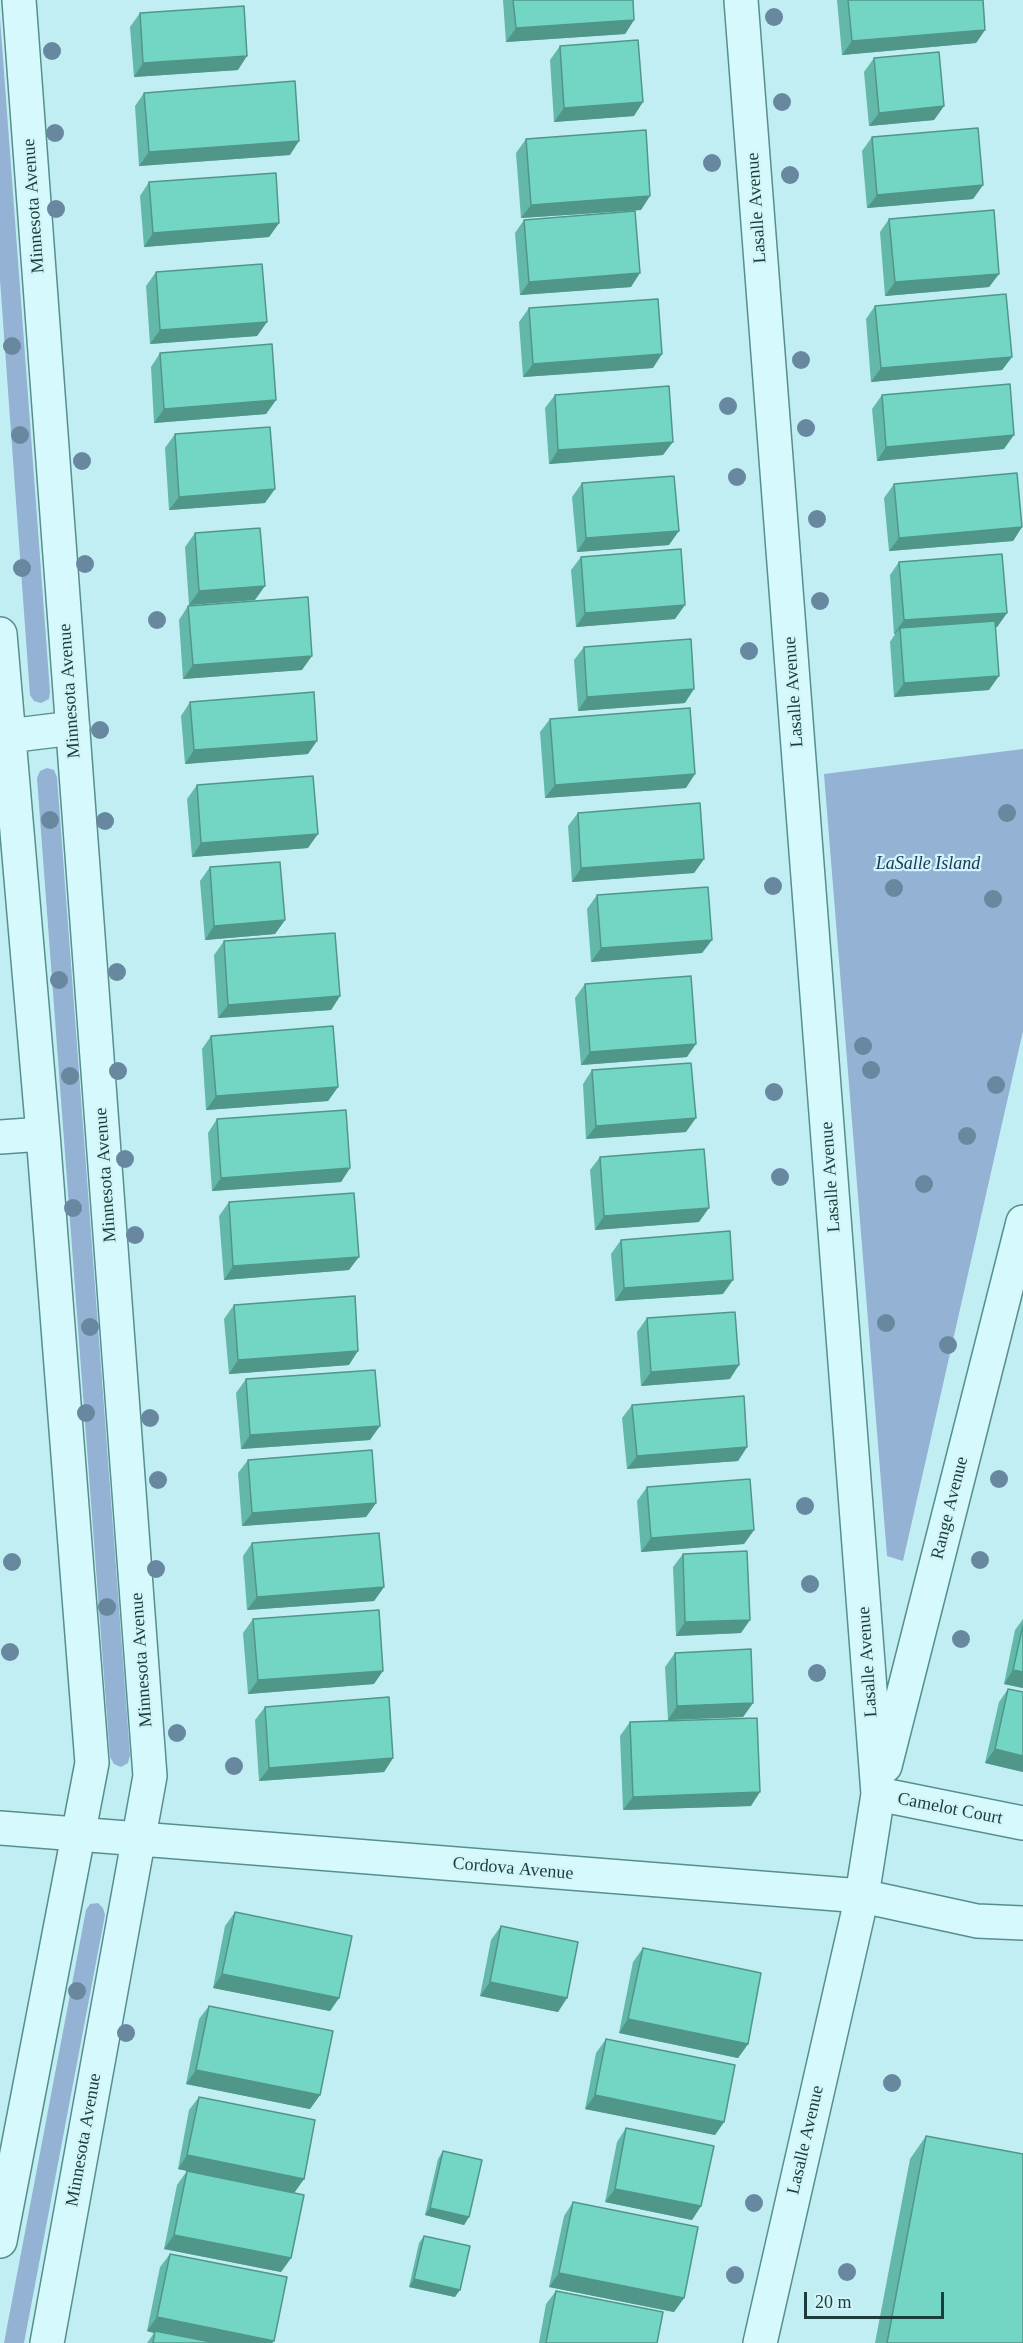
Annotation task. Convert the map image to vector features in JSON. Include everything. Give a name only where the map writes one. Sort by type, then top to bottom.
[{"type":"street","name":"Minnesota Avenue","points":[[19,0],[150,1776],[46,2343]]},
{"type":"street","name":"Lasalle Avenue","points":[[741,0],[878,1794],[862,1896],[760,2343]]},
{"type":"street","points":[[0,634],[43,1134],[92,1763],[0,2241]]},
{"type":"street","points":[[8,736],[73,728]]},
{"type":"street","points":[[0,1137],[43,1134]]},
{"type":"street","name":"Range Avenue","points":[[878,1794],[1023,1222]]},
{"type":"street","name":"Camelot Court","points":[[878,1794],[1023,1823]]},
{"type":"street","name":"Cordova Avenue","points":[[0,1828],[862,1896],[977,1921],[1023,1923]]},
{"type":"green space","points":[[0,18],[50,692],[49,699],[41,703],[34,701],[30,695],[0,280]]},
{"type":"green space","name":"LaSalle Island","points":[[1023,749],[1023,1031],[903,1561],[887,1556],[824,774]]},
{"type":"green space","points":[[47,768],[54,770],[57,777],[130,1755],[128,1763],[121,1767],[114,1764],[110,1757],[37,778],[40,771]]},
{"type":"green space","points":[[98,1903],[105,1915],[24,2343],[4,2343],[86,1910],[90,1904]]},
{"type":"building","points":[[513,0],[633,0],[634,20],[516,28]]},
{"type":"building","points":[[848,0],[983,0],[985,30],[852,41]]},
{"type":"building","points":[[244,6],[247,56],[143,63],[140,13]]},
{"type":"building","points":[[638,40],[643,102],[564,108],[560,46]]},
{"type":"building","points":[[939,52],[944,106],[879,113],[874,58]]},
{"type":"building","points":[[295,81],[299,141],[149,152],[144,93]]},
{"type":"building","points":[[978,128],[983,185],[877,195],[872,137]]},
{"type":"building","points":[[646,130],[650,196],[531,205],[526,139]]},
{"type":"building","points":[[276,173],[279,223],[153,233],[149,182]]},
{"type":"building","points":[[994,210],[999,274],[895,282],[889,219]]},
{"type":"building","points":[[635,211],[640,273],[529,282],[524,220]]},
{"type":"building","points":[[262,264],[267,322],[160,330],[156,272]]},
{"type":"building","points":[[1006,294],[1012,357],[881,368],[875,306]]},
{"type":"building","points":[[658,299],[662,354],[533,364],[529,308]]},
{"type":"building","points":[[272,344],[276,400],[164,409],[160,353]]},
{"type":"building","points":[[1010,384],[1014,435],[886,447],[882,395]]},
{"type":"building","points":[[669,386],[673,442],[558,450],[555,395]]},
{"type":"building","points":[[270,427],[275,489],[179,497],[175,434]]},
{"type":"building","points":[[1017,473],[1022,527],[899,538],[894,484]]},
{"type":"building","points":[[674,476],[679,531],[586,538],[582,483]]},
{"type":"building","points":[[260,528],[265,586],[199,591],[195,533]]},
{"type":"building","points":[[681,549],[685,605],[585,613],[581,557]]},
{"type":"building","points":[[1002,554],[1007,613],[904,620],[899,562]]},
{"type":"building","points":[[308,597],[312,656],[193,665],[188,606]]},
{"type":"building","points":[[995,621],[999,676],[904,683],[900,628]]},
{"type":"building","points":[[691,639],[694,689],[587,697],[584,647]]},
{"type":"building","points":[[314,692],[317,741],[194,750],[190,702]]},
{"type":"building","points":[[690,708],[695,774],[555,785],[550,719]]},
{"type":"building","points":[[313,776],[318,834],[201,843],[197,785]]},
{"type":"building","points":[[700,803],[704,859],[581,868],[578,813]]},
{"type":"building","points":[[280,862],[285,920],[214,926],[210,867]]},
{"type":"building","points":[[708,887],[712,940],[601,948],[597,895]]},
{"type":"building","points":[[335,933],[340,996],[228,1005],[224,941]]},
{"type":"building","points":[[691,976],[696,1044],[590,1052],[585,984]]},
{"type":"building","points":[[333,1026],[338,1087],[216,1096],[211,1036]]},
{"type":"building","points":[[691,1063],[696,1118],[596,1126],[592,1070]]},
{"type":"building","points":[[346,1110],[350,1168],[221,1178],[217,1119]]},
{"type":"building","points":[[704,1149],[709,1208],[604,1216],[600,1157]]},
{"type":"building","points":[[354,1193],[359,1257],[233,1266],[229,1202]]},
{"type":"building","points":[[730,1231],[733,1280],[624,1288],[621,1240]]},
{"type":"building","points":[[355,1296],[358,1351],[238,1360],[234,1305]]},
{"type":"building","points":[[735,1312],[739,1365],[651,1372],[647,1318]]},
{"type":"building","points":[[375,1370],[380,1426],[250,1435],[246,1379]]},
{"type":"building","points":[[744,1396],[747,1447],[637,1456],[632,1405]]},
{"type":"building","points":[[372,1450],[376,1503],[252,1513],[248,1460]]},
{"type":"building","points":[[750,1479],[754,1530],[651,1538],[647,1487]]},
{"type":"building","points":[[379,1533],[384,1587],[257,1597],[252,1543]]},
{"type":"building","points":[[747,1551],[750,1620],[685,1622],[683,1554]]},
{"type":"building","points":[[379,1610],[383,1671],[258,1680],[253,1619]]},
{"type":"building","points":[[1023,1625],[1023,1672],[1013,1670]]},
{"type":"building","points":[[751,1649],[753,1703],[677,1706],[675,1653]]},
{"type":"building","points":[[1008,1689],[1023,1692],[1023,1756],[995,1749]]},
{"type":"building","points":[[389,1697],[393,1758],[269,1768],[265,1707]]},
{"type":"building","points":[[757,1718],[760,1792],[633,1797],[630,1722]]},
{"type":"building","points":[[235,1912],[352,1936],[339,1998],[222,1974]]},
{"type":"building","points":[[501,1926],[578,1942],[567,1998],[490,1982]]},
{"type":"building","points":[[643,1948],[761,1973],[748,2044],[628,2019]]},
{"type":"building","points":[[209,2006],[333,2031],[320,2095],[196,2070]]},
{"type":"building","points":[[606,2039],[735,2065],[724,2122],[595,2095]]},
{"type":"building","points":[[199,2097],[315,2120],[304,2179],[187,2155]]},
{"type":"building","points":[[626,2128],[714,2146],[701,2206],[615,2189]]},
{"type":"building","points":[[926,2136],[1023,2154],[1023,2343],[887,2343]]},
{"type":"building","points":[[443,2151],[482,2160],[469,2217],[430,2208]]},
{"type":"building","points":[[187,2171],[304,2195],[291,2258],[174,2235]]},
{"type":"building","points":[[573,2202],[698,2227],[684,2298],[559,2273]]},
{"type":"building","points":[[424,2236],[470,2246],[460,2290],[414,2279]]},
{"type":"building","points":[[170,2254],[287,2277],[274,2341],[157,2317]]},
{"type":"building","points":[[556,2291],[663,2312],[657,2343],[546,2343]]},
{"type":"building","points":[[155,2331],[216,2343],[153,2343]]}]
